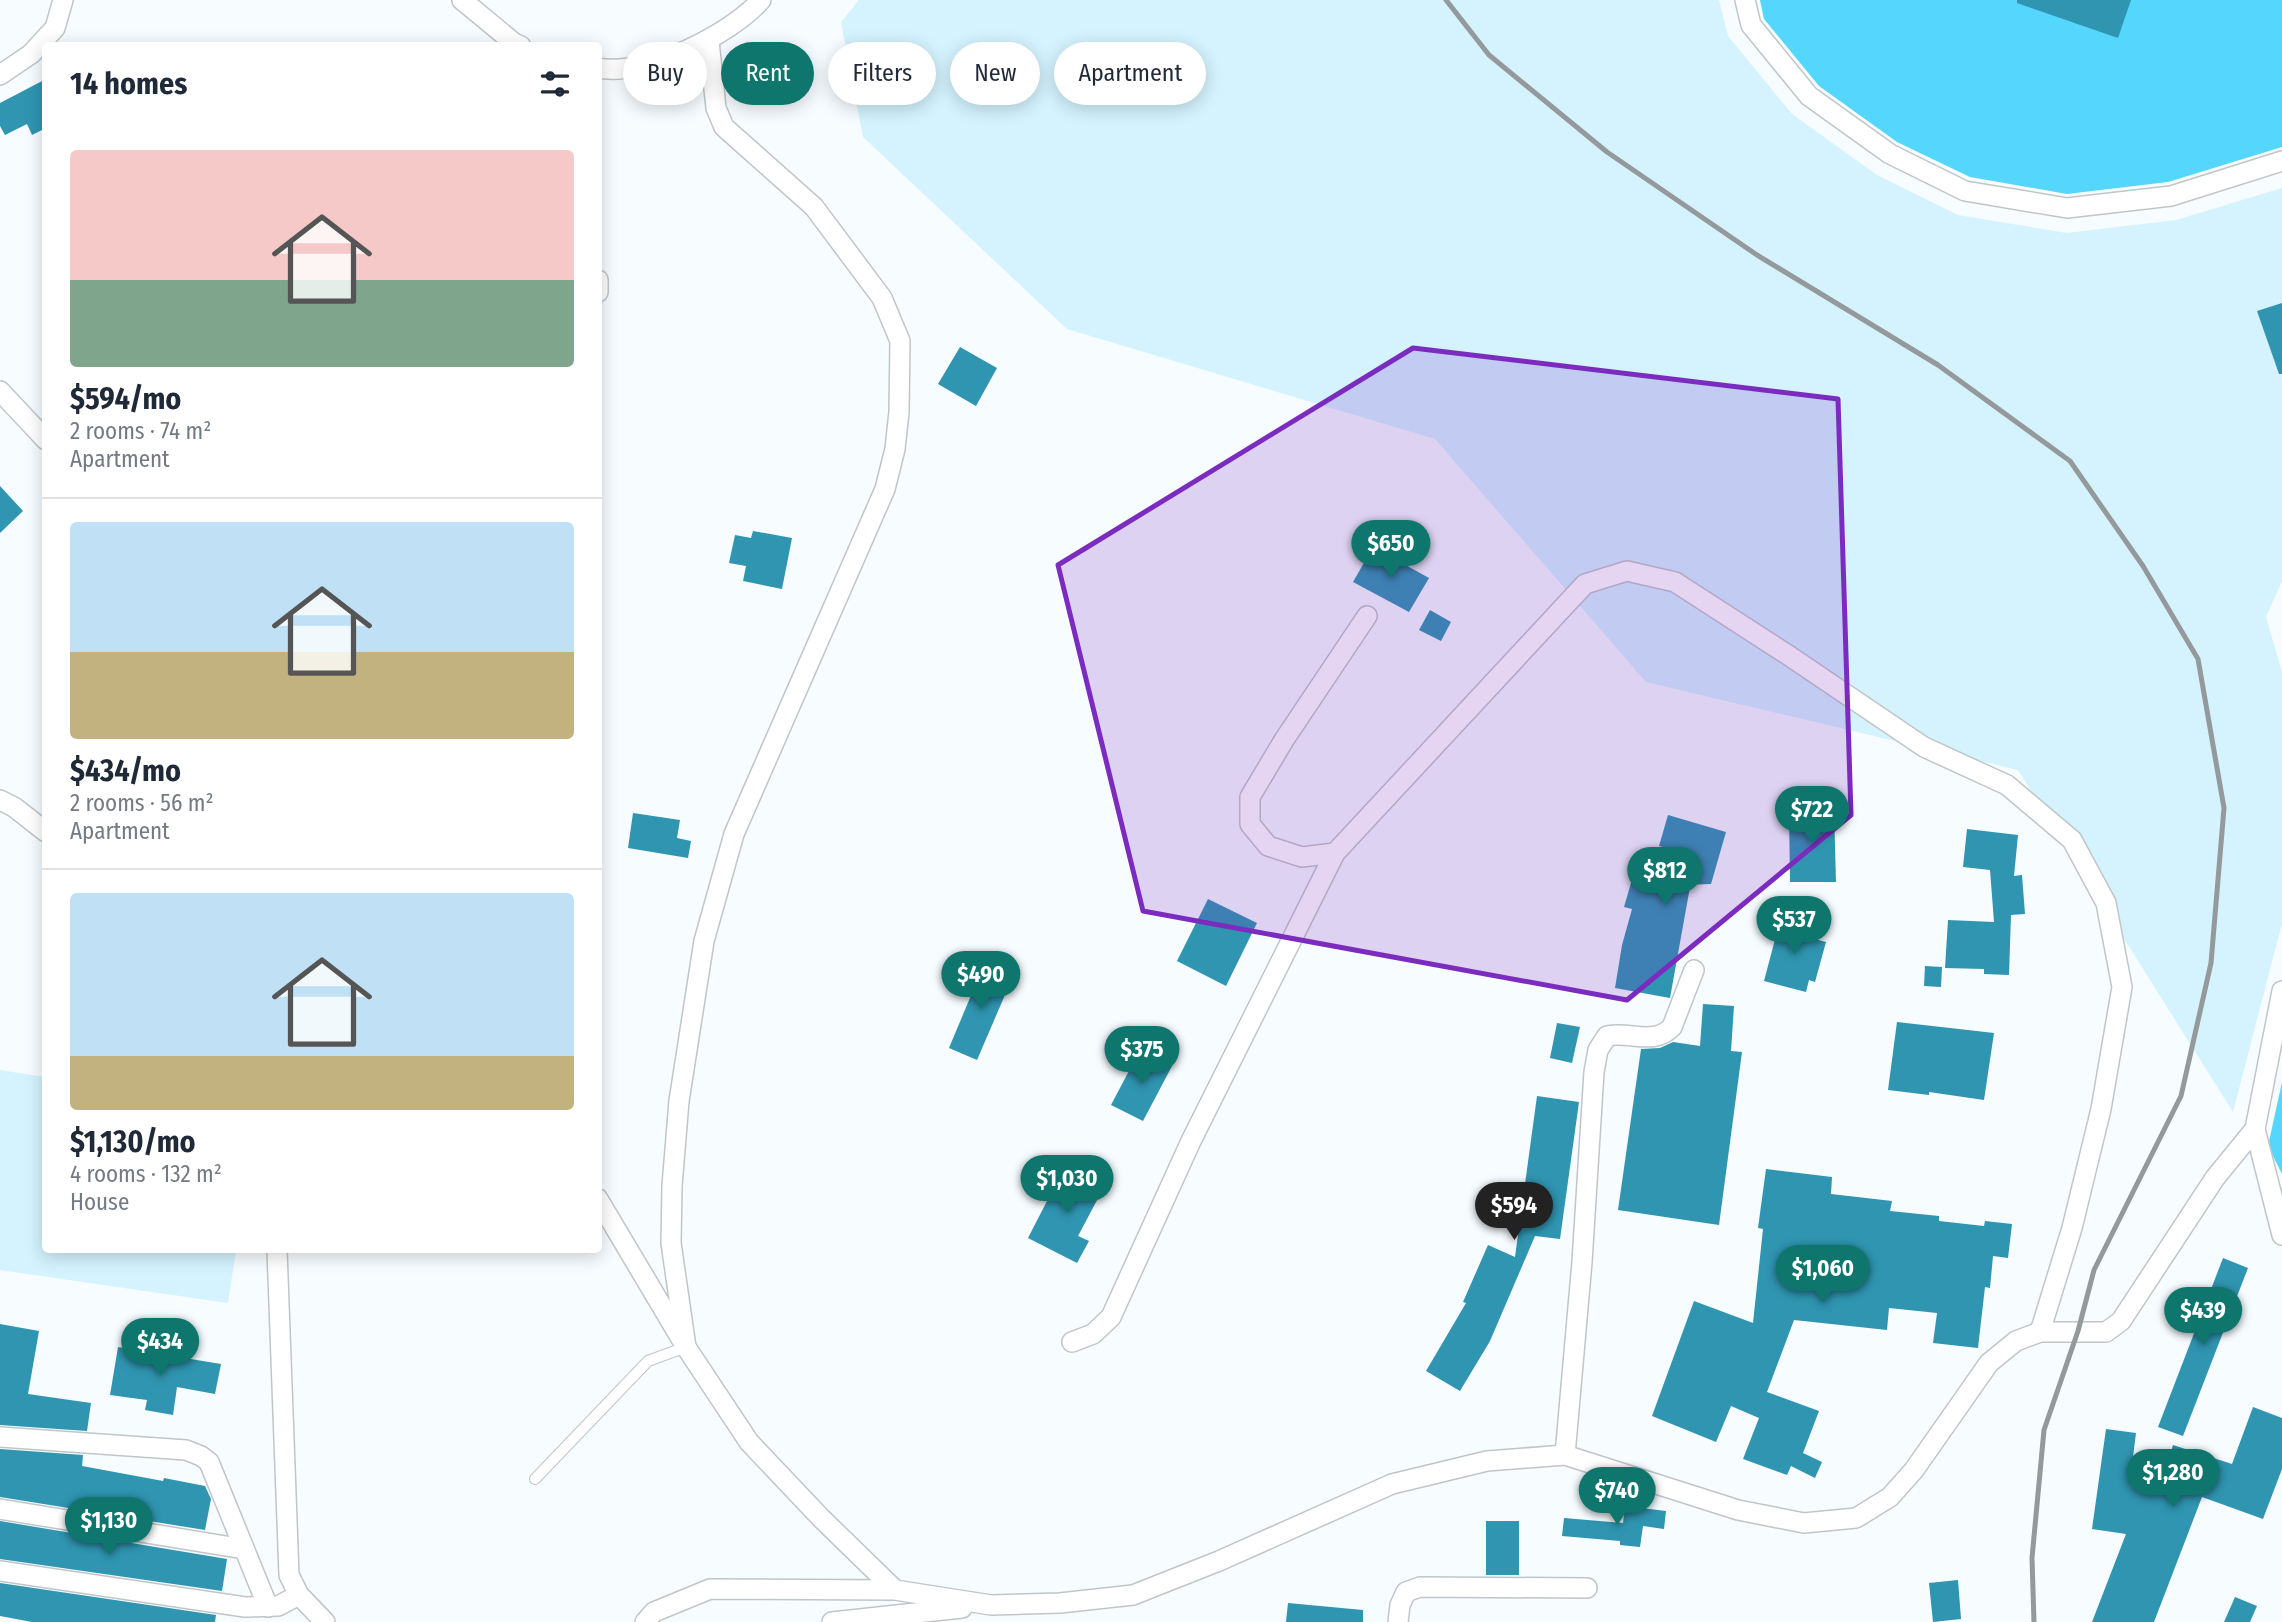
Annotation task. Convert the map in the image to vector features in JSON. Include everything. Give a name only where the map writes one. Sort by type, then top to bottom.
[{"type":"street","points":[[42,42],[55,28],[63,0]]},
{"type":"street","points":[[462,0],[513,42]]},
{"type":"street","points":[[602,73],[641,67],[709,41],[748,15],[761,0]]},
{"type":"street","points":[[1745,0],[1751,25],[1809,96],[1890,154],[1965,191],[2067,208],[2171,196],[2282,161]]},
{"type":"street","points":[[686,1347],[671,1243],[672,1186],[679,1101],[704,941],[734,834],[885,489],[895,449],[899,412],[900,341],[882,298],[814,207],[724,127],[716,108],[709,41]]},
{"type":"street","points":[[0,75],[31,54],[42,42]]},
{"type":"street","points":[[0,391],[42,436]]},
{"type":"street","points":[[1072,1342],[1093,1334],[1111,1317],[1191,1141],[1335,853],[1585,584],[1627,571],[1675,582],[1788,654],[1924,747],[2007,785],[2072,840],[2106,903],[2122,987],[2098,1122],[2072,1228],[2040,1332]]},
{"type":"street","points":[[1335,853],[1302,857],[1268,846],[1250,824],[1250,797],[1284,740],[1367,616]]},
{"type":"street","points":[[0,800],[14,807],[42,829]]},
{"type":"street","points":[[1565,1455],[1583,1262],[1594,1072],[1598,1050],[1607,1036],[1614,1034],[1656,1038],[1666,1033],[1672,1027],[1694,970]]},
{"type":"street","points":[[2282,991],[2255,1129],[2282,1235]]},
{"type":"street","points":[[832,1622],[991,1605],[1060,1603],[1133,1595],[1219,1561],[1392,1484],[1487,1461],[1565,1455],[1738,1510],[1804,1523],[1856,1518],[1890,1497],[1914,1470],[1989,1363],[2017,1341],[2040,1332],[2106,1332],[2121,1321],[2215,1178],[2255,1129]]},
{"type":"street","points":[[602,1206],[686,1347],[749,1442],[821,1518],[895,1590]]},
{"type":"street","points":[[277,1253],[289,1574],[299,1595],[325,1622]]},
{"type":"street","points":[[0,1437],[187,1450],[201,1456],[209,1462],[268,1608]]},
{"type":"street","points":[[0,1509],[244,1549]]},
{"type":"street","points":[[0,1571],[245,1607],[278,1606],[299,1595]]},
{"type":"street","points":[[1398,1622],[1400,1605],[1406,1592],[1420,1587],[1587,1588]]},
{"type":"street","points":[[645,1622],[654,1612],[710,1590],[895,1590],[991,1605]]},
{"type":"lane","points":[[535,1479],[648,1361],[686,1347]]},
{"type":"highlighted area","points":[[1413,348],[1838,399],[1851,815],[1627,1000],[1143,911],[1058,565]]},
{"type":"shaded area","points":[[859,0],[1719,0],[1728,36],[1792,114],[1877,175],[1958,215],[2067,233],[2176,220],[2282,188],[2282,581],[2266,617],[2282,672],[2282,923],[2233,1112],[2018,770],[1646,682],[1435,439],[1067,329],[863,137],[857,105],[936,105],[936,42],[845,42],[841,22]]},
{"type":"shaded area","points":[[1760,0],[2282,0],[2282,147],[2168,182],[2067,194],[1970,177],[1897,142],[1819,86],[1764,19]]},
{"type":"shaded area","points":[[0,1070],[42,1077],[42,1253],[236,1253],[228,1303],[0,1270]]},
{"type":"shaded area","points":[[2282,1082],[2282,1174],[2268,1146]]},
{"type":"building","points":[[2017,0],[2131,0],[2118,38],[2017,3]]},
{"type":"building","points":[[42,81],[42,130],[32,135],[27,124],[5,135],[0,126],[0,103]]},
{"type":"building","points":[[2282,303],[2282,374],[2279,374],[2257,311]]},
{"type":"building","points":[[960,347],[997,368],[976,406],[938,384]]},
{"type":"building","points":[[0,486],[23,511],[0,533]]},
{"type":"building","points":[[753,531],[792,538],[782,589],[743,581],[746,566],[729,563],[735,535],[751,538]]},
{"type":"building","points":[[1373,547],[1429,578],[1409,612],[1353,582]]},
{"type":"building","points":[[1430,610],[1451,622],[1441,641],[1419,630]]},
{"type":"building","points":[[1834,810],[1836,882],[1790,882],[1789,811]]},
{"type":"building","points":[[633,813],[680,820],[677,838],[691,841],[688,858],[628,848]]},
{"type":"building","points":[[1668,815],[1726,832],[1711,884],[1681,885],[1690,887],[1670,998],[1615,988],[1622,945],[1632,909],[1624,907],[1633,876],[1658,883],[1667,848],[1659,846]]},
{"type":"building","points":[[1967,829],[2018,835],[2014,876],[2022,875],[2025,914],[2011,915],[2009,975],[1984,974],[1984,969],[1945,968],[1948,920],[1994,922],[1990,870],[1963,867]]},
{"type":"building","points":[[1208,899],[1257,923],[1226,986],[1177,961]]},
{"type":"building","points":[[1782,913],[1810,925],[1807,937],[1826,942],[1815,982],[1809,980],[1806,992],[1764,981]]},
{"type":"building","points":[[985,962],[1014,974],[977,1060],[949,1048]]},
{"type":"building","points":[[1925,966],[1942,967],[1941,987],[1924,986]]},
{"type":"building","points":[[1703,1004],[1734,1006],[1731,1051],[1742,1052],[1719,1225],[1618,1210],[1641,1049],[1660,1048],[1673,1042],[1700,1046]]},
{"type":"building","points":[[1897,1022],[1994,1033],[1984,1100],[1929,1092],[1929,1095],[1888,1090]]},
{"type":"building","points":[[1557,1023],[1580,1027],[1572,1063],[1550,1058]]},
{"type":"building","points":[[1140,1050],[1172,1066],[1143,1121],[1111,1105]]},
{"type":"building","points":[[1537,1096],[1579,1102],[1560,1239],[1535,1236],[1490,1341],[1460,1391],[1426,1371],[1466,1303],[1463,1302],[1488,1245],[1515,1257]]},
{"type":"building","points":[[1065,1166],[1104,1187],[1078,1236],[1089,1241],[1077,1263],[1028,1238]]},
{"type":"building","points":[[1766,1169],[1832,1177],[1831,1194],[1892,1201],[1890,1211],[1939,1216],[1939,1221],[1984,1226],[1985,1221],[2012,1224],[2008,1258],[1993,1256],[1990,1288],[1985,1287],[1978,1348],[1933,1343],[1937,1313],[1889,1308],[1887,1330],[1794,1320],[1767,1392],[1819,1411],[1803,1453],[1822,1462],[1815,1478],[1791,1466],[1787,1475],[1743,1459],[1759,1418],[1731,1406],[1716,1442],[1652,1416],[1694,1301],[1753,1323],[1763,1229],[1758,1228]]},
{"type":"building","points":[[2223,1258],[2248,1268],[2183,1436],[2158,1427]]},
{"type":"building","points":[[0,1324],[39,1331],[28,1394],[91,1403],[87,1431],[0,1425]]},
{"type":"building","points":[[118,1347],[221,1364],[215,1394],[177,1387],[173,1415],[145,1410],[147,1400],[110,1395]]},
{"type":"building","points":[[2253,1407],[2282,1418],[2282,1469],[2263,1519],[2202,1497],[2154,1622],[2092,1622],[2126,1534],[2092,1529],[2106,1429],[2136,1433],[2132,1465],[2163,1477],[2173,1445],[2232,1464]]},
{"type":"building","points":[[0,1449],[83,1455],[82,1466],[205,1486],[211,1499],[205,1530],[0,1497]]},
{"type":"building","points":[[1625,1506],[1666,1511],[1664,1529],[1643,1526],[1640,1547],[1620,1545],[1620,1541],[1562,1536],[1564,1518],[1623,1523]]},
{"type":"building","points":[[0,1521],[227,1559],[222,1591],[0,1559]]},
{"type":"building","points":[[1486,1521],[1519,1521],[1519,1575],[1486,1575]]},
{"type":"building","points":[[1958,1580],[1961,1619],[1933,1622],[1929,1583]]},
{"type":"building","points":[[0,1583],[216,1615],[215,1622],[32,1622],[0,1616]]},
{"type":"building","points":[[2235,1597],[2257,1606],[2250,1622],[2224,1622]]},
{"type":"building","points":[[1288,1603],[1363,1610],[1363,1622],[1286,1622]]},
{"type":"railway","points":[[1446,0],[1489,55],[1607,152],[1757,255],[1938,365],[2070,461],[2143,566],[2198,659],[2224,808],[2211,963],[2181,1096],[2094,1270],[2078,1331],[2044,1430],[2032,1558],[2034,1622]]}]
